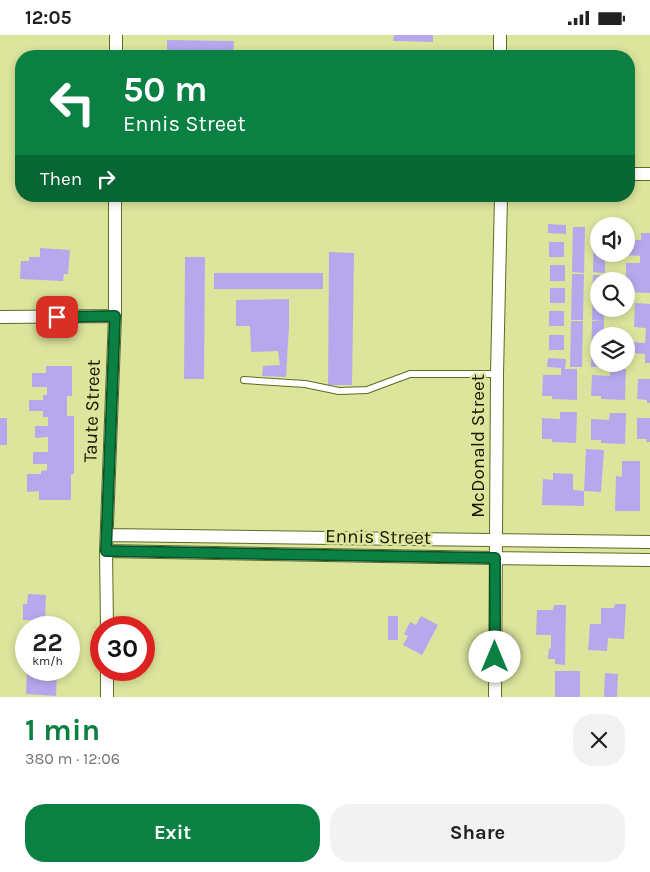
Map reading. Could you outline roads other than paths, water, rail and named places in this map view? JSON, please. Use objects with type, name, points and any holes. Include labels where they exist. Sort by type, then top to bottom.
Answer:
[{"type":"street","points":[[116,35],[116,50]]},
{"type":"street","points":[[500,35],[500,50]]},
{"type":"street","points":[[635,174],[650,174]]},
{"type":"street","name":"Taute Street","points":[[106,616],[106,535],[115,316],[115,202]]},
{"type":"street","name":"McDonald Street","points":[[495,697],[497,374],[501,202]]},
{"type":"street","points":[[0,317],[115,316]]},
{"type":"street","name":"Ennis Street","points":[[106,535],[650,542]]},
{"type":"street","name":"Ennis Street","points":[[106,551],[650,559]]},
{"type":"street","points":[[107,681],[107,697]]},
{"type":"lane","points":[[244,380],[305,384],[339,391],[367,390],[403,376],[417,373],[497,374]]}]
